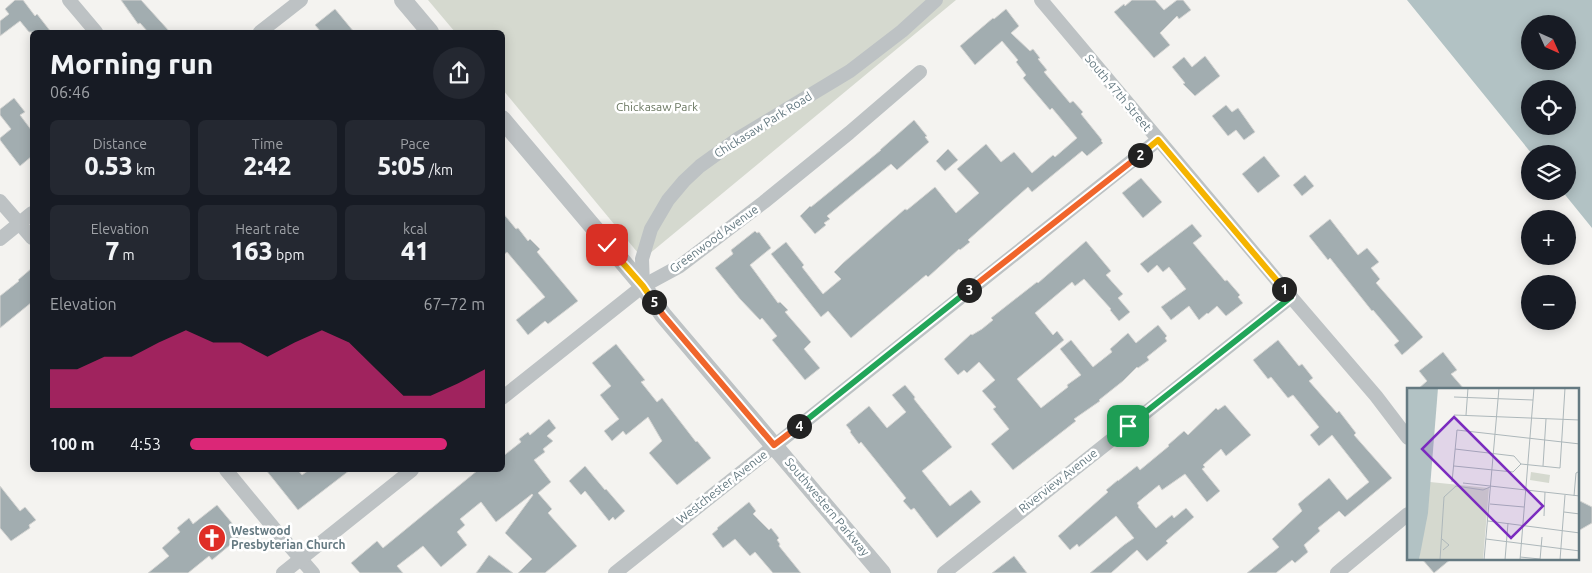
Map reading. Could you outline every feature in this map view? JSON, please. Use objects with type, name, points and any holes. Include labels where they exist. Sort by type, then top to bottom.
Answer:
[{"type":"street","points":[[70,0],[94,30]]},
{"type":"street","points":[[263,30],[301,0]]},
{"type":"street","points":[[403,0],[428,30]]},
{"type":"street","name":"Chickasaw Park Road","points":[[643,286],[642,259],[652,230],[665,205],[684,181],[700,166],[739,138],[850,71],[902,32],[936,0]]},
{"type":"street","name":"South 47th Street","points":[[1041,0],[1376,396],[1407,437]]},
{"type":"street","name":"Greenwood Avenue","points":[[505,396],[643,286],[680,266],[764,202],[920,72]]},
{"type":"street","name":"Southwestern Parkway","points":[[505,124],[643,286],[663,315],[882,573]]},
{"type":"street","name":"Westchester Avenue","points":[[615,573],[1158,140]]},
{"type":"street","points":[[0,201],[30,236]]},
{"type":"street","points":[[0,239],[30,215]]},
{"type":"street","name":"Riverview Avenue","points":[[944,573],[1291,297]]},
{"type":"street","points":[[228,472],[314,573]]},
{"type":"street","points":[[283,573],[409,472]]},
{"type":"street","points":[[1338,573],[1407,515]]},
{"type":"green space","name":"Chickasaw Park","points":[[428,0],[956,0],[643,259],[505,92],[505,30],[453,30]]},
{"type":"shaded area","points":[[1407,0],[1592,0],[1592,228],[1569,200],[1576,200],[1576,145],[1525,145]]},
{"type":"building","points":[[15,0],[23,0],[35,16],[37,14],[49,30],[30,30],[29,32],[20,21],[0,36],[0,21],[9,14],[5,9]]},
{"type":"building","points":[[121,0],[141,0],[168,30],[146,30],[140,23],[138,24]]},
{"type":"building","points":[[1132,0],[1155,0],[1164,10],[1177,0],[1183,0],[1191,10],[1179,19],[1177,16],[1160,33],[1170,45],[1154,58],[1114,12]]},
{"type":"building","points":[[335,9],[352,30],[319,30],[315,25]]},
{"type":"building","points":[[1006,9],[1019,26],[1011,33],[1030,51],[1033,49],[1047,70],[1044,72],[1070,103],[1073,101],[1083,112],[1081,114],[1103,143],[1087,156],[1082,151],[1032,192],[1028,187],[968,240],[970,242],[959,249],[928,277],[926,275],[851,338],[828,311],[821,317],[771,254],[786,242],[823,294],[841,279],[834,272],[843,263],[905,209],[907,210],[935,187],[956,213],[979,193],[957,169],[986,144],[1001,162],[1014,152],[1032,173],[1077,138],[1023,78],[1026,75],[1016,62],[1018,60],[1002,41],[975,65],[960,46]]},
{"type":"building","points":[[1205,56],[1220,76],[1195,96],[1183,84],[1185,83],[1172,67],[1184,57],[1192,67]]},
{"type":"building","points":[[14,98],[25,112],[20,115],[30,128],[30,158],[20,166],[0,140],[11,129],[0,115],[0,109]]},
{"type":"building","points":[[1226,105],[1232,112],[1238,108],[1255,132],[1244,140],[1236,130],[1228,136],[1212,116]]},
{"type":"building","points":[[914,120],[927,136],[925,137],[929,142],[897,170],[891,164],[855,193],[827,216],[830,219],[824,223],[826,225],[815,234],[800,216],[881,150]]},
{"type":"building","points":[[948,149],[958,160],[945,171],[936,161]]},
{"type":"building","points":[[1264,156],[1280,176],[1258,193],[1242,174]]},
{"type":"building","points":[[1305,175],[1314,186],[1302,196],[1293,185]]},
{"type":"building","points":[[1141,178],[1162,202],[1143,218],[1122,193]]},
{"type":"building","points":[[505,216],[528,241],[530,239],[540,249],[537,252],[578,301],[548,324],[545,321],[528,335],[516,320],[545,297],[507,252],[505,254]]},
{"type":"building","points":[[1330,219],[1358,255],[1367,248],[1379,262],[1371,268],[1380,279],[1376,283],[1423,337],[1402,355],[1394,345],[1399,341],[1372,311],[1330,258],[1328,260],[1309,236]]},
{"type":"building","points":[[1192,224],[1202,236],[1193,243],[1225,281],[1227,280],[1240,295],[1238,297],[1243,303],[1226,316],[1217,306],[1199,320],[1189,306],[1171,320],[1161,307],[1186,289],[1169,267],[1163,272],[1157,265],[1148,273],[1140,264]]},
{"type":"building","points":[[755,231],[759,232],[771,248],[750,265],[778,303],[780,302],[788,310],[785,312],[811,342],[804,349],[820,368],[805,380],[772,340],[777,336],[762,318],[760,320],[740,299],[715,268],[733,254],[731,250]]},
{"type":"building","points":[[1086,241],[1111,271],[1106,275],[1123,294],[1118,298],[1130,312],[1119,321],[1111,309],[1084,279],[1075,286],[1072,282],[1035,313],[1053,335],[1057,331],[1064,340],[1017,379],[1041,408],[1081,375],[1060,349],[1071,340],[1093,367],[1112,352],[1110,349],[1128,333],[1136,343],[1158,325],[1167,336],[1165,338],[1167,341],[1147,357],[1149,360],[1137,367],[1100,401],[1074,419],[1076,421],[1013,470],[991,444],[1009,429],[993,409],[996,407],[982,391],[995,380],[979,362],[967,373],[964,370],[958,375],[944,359],[971,334],[982,329],[993,320],[991,318],[1038,283]]},
{"type":"building","points":[[30,270],[30,304],[0,328],[0,296]]},
{"type":"building","points":[[1278,340],[1299,366],[1302,364],[1313,378],[1309,381],[1337,413],[1339,411],[1356,433],[1354,435],[1392,478],[1345,517],[1339,511],[1318,528],[1320,531],[1304,545],[1308,552],[1295,563],[1292,560],[1276,573],[1247,573],[1279,547],[1272,539],[1302,511],[1298,504],[1329,478],[1347,500],[1369,482],[1332,435],[1319,446],[1310,435],[1319,427],[1293,395],[1288,398],[1271,377],[1268,379],[1253,360]]},
{"type":"building","points":[[616,344],[645,380],[641,382],[657,402],[662,398],[711,458],[677,485],[649,453],[662,441],[648,417],[626,435],[623,431],[612,441],[604,431],[619,419],[600,395],[611,386],[592,363]]},
{"type":"building","points":[[1443,352],[1457,370],[1451,374],[1463,388],[1419,388],[1427,381],[1419,371]]},
{"type":"building","points":[[905,385],[952,447],[922,471],[950,506],[971,490],[981,502],[937,538],[914,508],[911,510],[903,501],[906,498],[861,442],[859,444],[846,425],[869,406],[887,428],[906,412],[892,395]]},
{"type":"building","points":[[1225,405],[1251,435],[1226,456],[1221,449],[1203,465],[1205,467],[1202,469],[1220,491],[1207,502],[1185,474],[1162,490],[1159,485],[1137,503],[1138,507],[1156,528],[1172,515],[1174,518],[1186,508],[1194,517],[1166,541],[1168,543],[1147,561],[1137,550],[1111,573],[1090,573],[1134,538],[1116,516],[1079,547],[1077,544],[1070,550],[1058,536],[1108,492],[1106,490],[1118,480],[1137,466],[1140,470],[1184,431],[1188,435],[1216,408],[1218,410]]},
{"type":"building","points":[[549,419],[556,428],[547,436],[553,441],[543,449],[545,452],[534,460],[551,482],[538,493],[552,509],[548,513],[577,546],[545,573],[518,573],[532,559],[505,533],[532,494],[496,522],[481,502],[460,519],[465,525],[457,532],[467,545],[441,567],[423,546],[397,566],[403,573],[360,573],[351,563],[377,541],[383,548],[476,472],[505,472],[505,455],[521,442],[519,439],[528,432],[530,435]]},
{"type":"building","points":[[585,466],[625,511],[615,520],[613,517],[609,521],[585,491],[581,495],[569,481]]},
{"type":"building","points":[[268,472],[300,472],[302,475],[306,472],[347,472],[298,510]]},
{"type":"building","points":[[0,486],[20,511],[25,507],[36,520],[29,525],[30,528],[11,541],[0,528]]},
{"type":"building","points":[[1580,501],[1592,507],[1592,523],[1580,530]]},
{"type":"building","points":[[749,502],[756,511],[753,514],[769,530],[771,528],[779,538],[777,540],[780,544],[779,546],[801,573],[773,573],[755,552],[750,556],[735,539],[723,548],[712,534]]},
{"type":"building","name":"Westwood Presbyterian Church","points":[[217,505],[242,535],[212,560],[209,556],[188,573],[148,573],[169,556],[162,548],[180,532],[177,528],[189,518],[193,524]]},
{"type":"building","points":[[489,555],[513,573],[476,573]]},
{"type":"building","points":[[1014,556],[1027,573],[992,573]]},
{"type":"building","points":[[1423,560],[1450,560],[1434,573]]},
{"type":"place","name":"Westwood Presbyterian Church","points":[[212,538]]},
{"type":"route","points":[[607,245],[643,286],[663,315],[774,445],[1158,140],[1291,297],[1128,426]]}]
